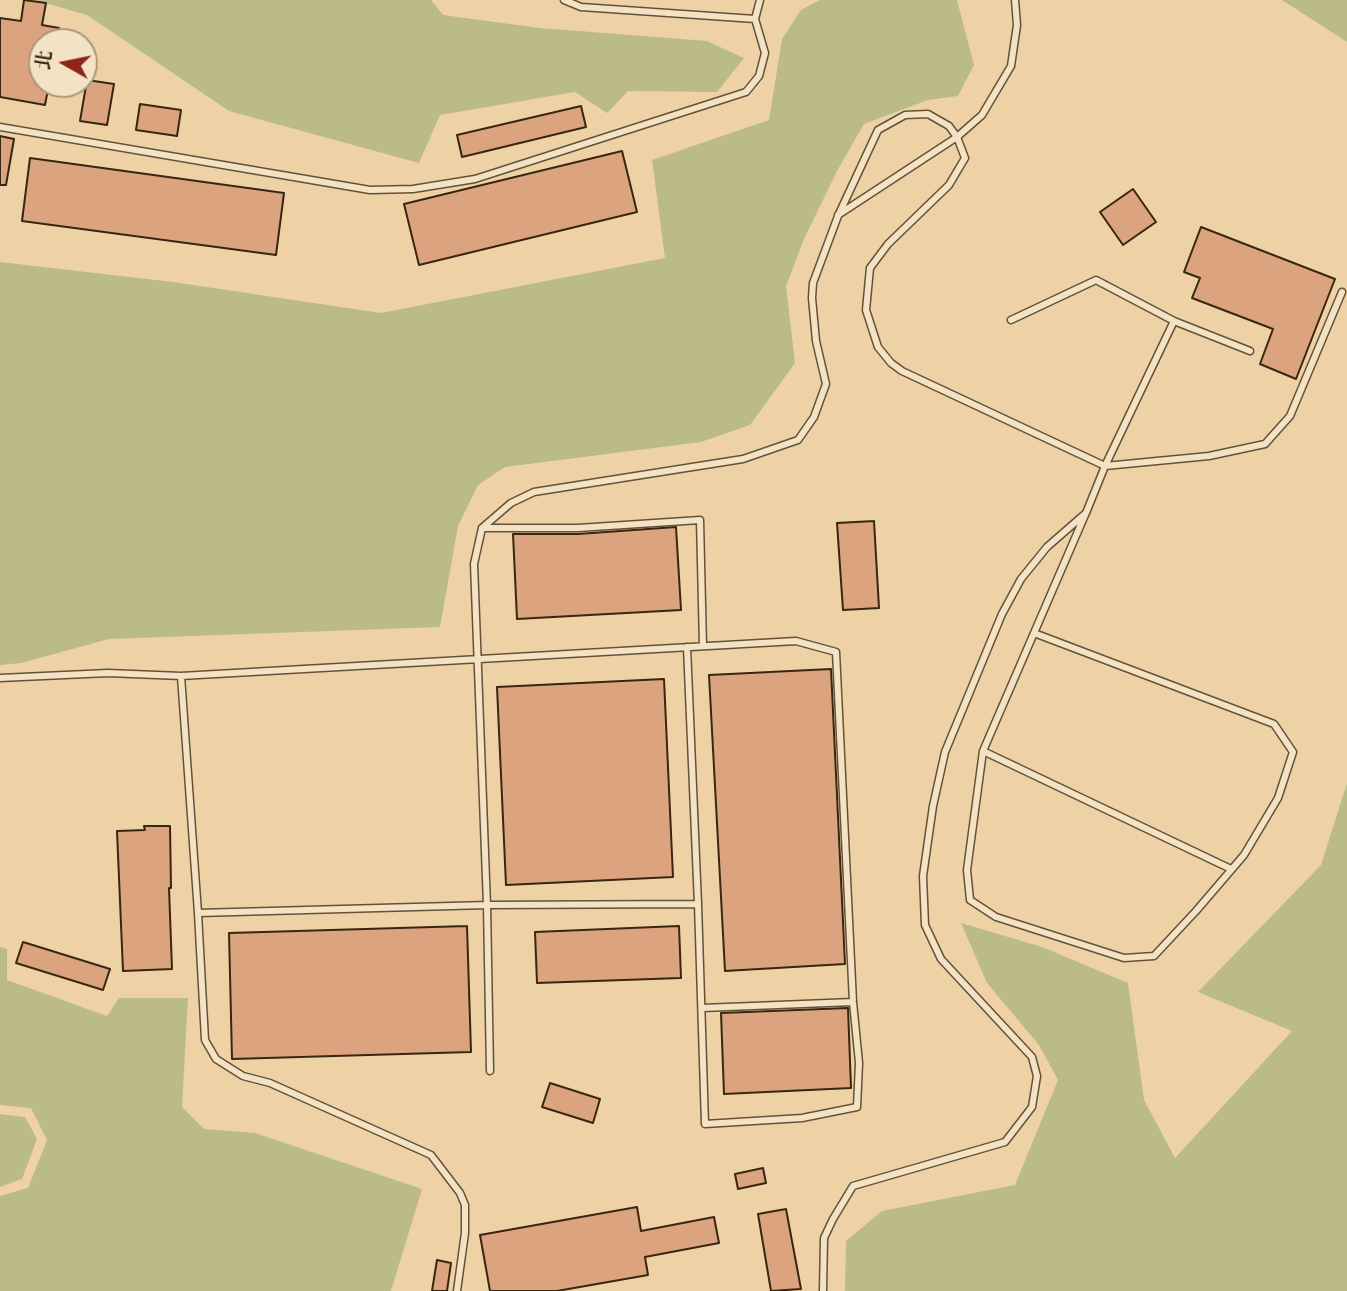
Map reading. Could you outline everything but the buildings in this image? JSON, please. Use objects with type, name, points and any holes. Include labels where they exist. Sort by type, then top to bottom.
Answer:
[{"type":"lane","points":[[564,0],[581,7],[755,19]]},
{"type":"lane","points":[[0,127],[370,190],[413,189],[475,179],[746,92],[760,76],[765,53],[755,19],[760,0]]},
{"type":"lane","points":[[838,216],[957,137],[982,115],[1011,66],[1017,25],[1015,0]]},
{"type":"lane","points":[[490,1071],[487,905],[474,564],[482,528],[511,503],[534,492],[743,459],[798,440],[814,417],[826,384],[816,341],[813,283],[838,216],[878,130],[905,115],[928,114],[949,126],[957,137],[965,158],[949,185],[888,244],[870,268],[866,310],[878,346],[891,363],[902,371],[1104,466],[1209,456],[1265,443],[1290,416],[1342,292]]},
{"type":"lane","points":[[1011,320],[1096,280],[1174,321],[1250,351]]},
{"type":"lane","points":[[1034,633],[1274,724],[1293,752],[1278,798],[1244,855],[1154,956],[1124,958],[996,917],[970,900],[967,870],[983,751],[1104,466],[1174,321]]},
{"type":"lane","points":[[823,1291],[824,1238],[853,1186],[1005,1142],[1032,1107],[1037,1076],[1032,1056],[941,959],[925,925],[923,876],[933,806],[945,752],[1002,614],[1021,579],[1047,547],[1086,513]]},
{"type":"lane","points":[[482,528],[578,527],[700,520],[704,646]]},
{"type":"lane","points":[[0,678],[108,673],[181,676],[704,646],[796,641],[836,652],[853,1002],[859,1063],[857,1107],[802,1118],[705,1124],[687,647]]},
{"type":"lane","points":[[181,676],[205,1040],[216,1059],[243,1076],[270,1083],[431,1155],[460,1193],[465,1205],[465,1233],[457,1291]]},
{"type":"lane","points":[[983,751],[1231,869]]},
{"type":"lane","points":[[198,913],[487,905],[698,904]]},
{"type":"lane","points":[[702,1008],[853,1002]]},
{"type":"green space","points":[[35,0],[431,0],[443,15],[540,28],[707,41],[744,58],[717,92],[628,91],[607,113],[575,92],[440,115],[419,163],[229,111],[87,15]]},
{"type":"green space","points":[[820,0],[957,0],[974,65],[958,96],[928,100],[864,124],[837,171],[804,239],[786,286],[795,363],[750,425],[701,442],[505,467],[478,485],[458,526],[440,627],[109,639],[21,663],[0,665],[0,262],[173,282],[381,313],[665,258],[652,160],[769,120],[782,39],[801,10]]},
{"type":"green space","points":[[1282,0],[1347,0],[1347,42]]},
{"type":"green space","points":[[1347,783],[1347,1291],[845,1291],[846,1241],[882,1211],[1015,1185],[1058,1080],[1039,1045],[987,983],[961,923],[1042,947],[1128,983],[1144,1100],[1175,1158],[1292,1031],[1198,992],[1321,865]]},
{"type":"green space","points":[[0,947],[7,949],[7,980],[107,1016],[119,998],[188,998],[182,1107],[204,1129],[255,1133],[422,1189],[391,1291],[0,1291],[0,1196],[28,1188],[47,1140],[31,1108],[0,1105]]},
{"type":"green space","points":[[0,1114],[25,1117],[37,1139],[22,1179],[0,1187]]}]
